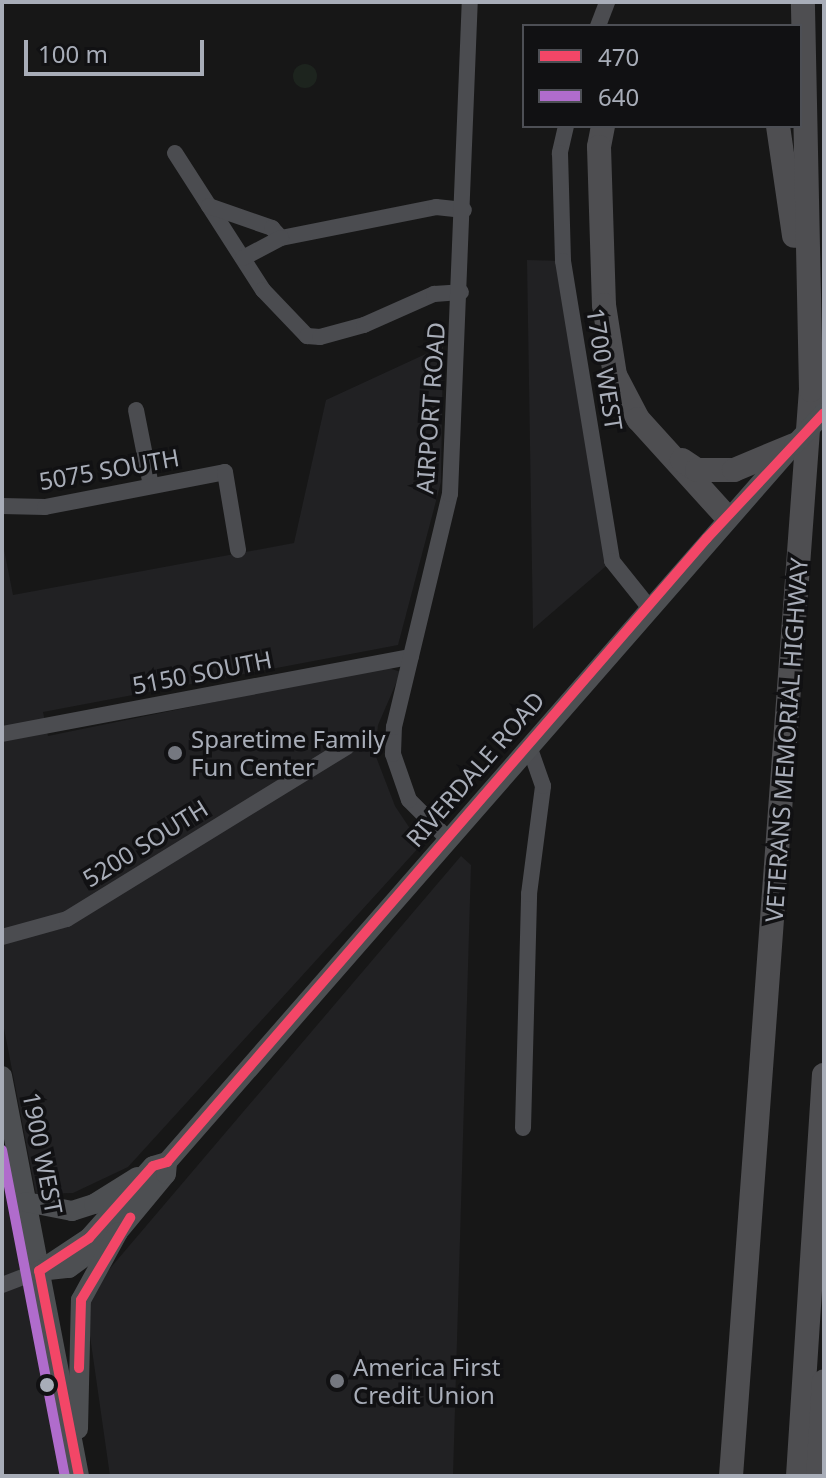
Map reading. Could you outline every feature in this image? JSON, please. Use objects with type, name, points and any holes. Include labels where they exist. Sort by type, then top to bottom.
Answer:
[{"type":"highway","name":"VETERANS MEMORIAL HIGHWAY","points":[[731,1476],[811,390],[803,2]]},
{"type":"highway","points":[[603,128],[600,203],[608,352],[624,396],[663,447],[727,517]]},
{"type":"highway","points":[[778,128],[811,390]]},
{"type":"highway","points":[[663,447],[697,470],[712,473],[734,470],[794,445]]},
{"type":"highway","points":[[798,1476],[824,1075]]},
{"type":"highway","points":[[818,1476],[824,1381]]},
{"type":"main road","name":"RIVERDALE ROAD","points":[[39,1271],[89,1238],[160,1164],[448,839],[648,606],[824,413]]},
{"type":"main road","name":"1900 WEST","points":[[2,1076],[78,1472]]},
{"type":"main road","name":"RIVERDALE ROAD","points":[[39,1271],[69,1268],[118,1232],[166,1174],[160,1164]]},
{"type":"main road","points":[[26,1202],[72,1211],[94,1204],[160,1164]]},
{"type":"main road","points":[[78,1472],[81,1300],[118,1232]]},
{"type":"street","name":"AIRPORT ROAD","points":[[448,839],[409,800],[393,754],[394,727],[450,494],[461,292],[470,2]]},
{"type":"street","points":[[599,24],[607,2]]},
{"type":"street","name":"1700 WEST","points":[[566,128],[560,153],[563,261],[612,561],[648,606]]},
{"type":"street","points":[[175,153],[263,290],[307,336],[320,337],[364,325],[434,294],[461,292]]},
{"type":"street","points":[[209,206],[272,228],[281,238]]},
{"type":"street","points":[[243,258],[281,238],[436,207],[464,210]]},
{"type":"street","points":[[136,410],[151,486]]},
{"type":"street","name":"5075 SOUTH","points":[[2,506],[45,507],[225,472],[238,550]]},
{"type":"street","name":"5150 SOUTH","points":[[2,734],[411,657]]},
{"type":"street","points":[[523,1128],[527,926],[543,786],[529,746]]},
{"type":"street","name":"5200 SOUTH","points":[[2,937],[67,919],[347,747]]},
{"type":"street","points":[[2,1285],[39,1271]]},
{"type":"shaded area","points":[[300,64],[310,64],[317,71],[317,81],[310,88],[300,88],[293,81],[293,71]]},
{"type":"shaded area","points":[[527,260],[563,261],[612,561],[533,629]]},
{"type":"shaded area","points":[[443,346],[441,482],[398,645],[43,712],[48,736],[385,667],[401,672],[378,725],[375,754],[395,806],[421,845],[128,1167],[73,1193],[36,1194],[2,1018],[2,539],[13,595],[294,543],[326,400]]},
{"type":"shaded area","points":[[461,856],[471,865],[453,1476],[110,1476],[90,1336],[89,1305],[101,1279]]},
{"type":"shaded area","points":[[7,1180],[65,1476],[2,1476],[2,1182]]},
{"type":"transit line","name":"470","points":[[79,1476],[39,1271],[89,1238],[153,1166],[167,1162],[707,538],[824,413]]},
{"type":"transit line","name":"640","points":[[2,1150],[65,1476]]},
{"type":"transit line","name":"470","points":[[79,1368],[81,1300],[130,1218]]},
{"type":"place","name":"Sparetime Family Fun Center","points":[[175,753]]},
{"type":"place","name":"America First Credit Union","points":[[337,1381]]}]
